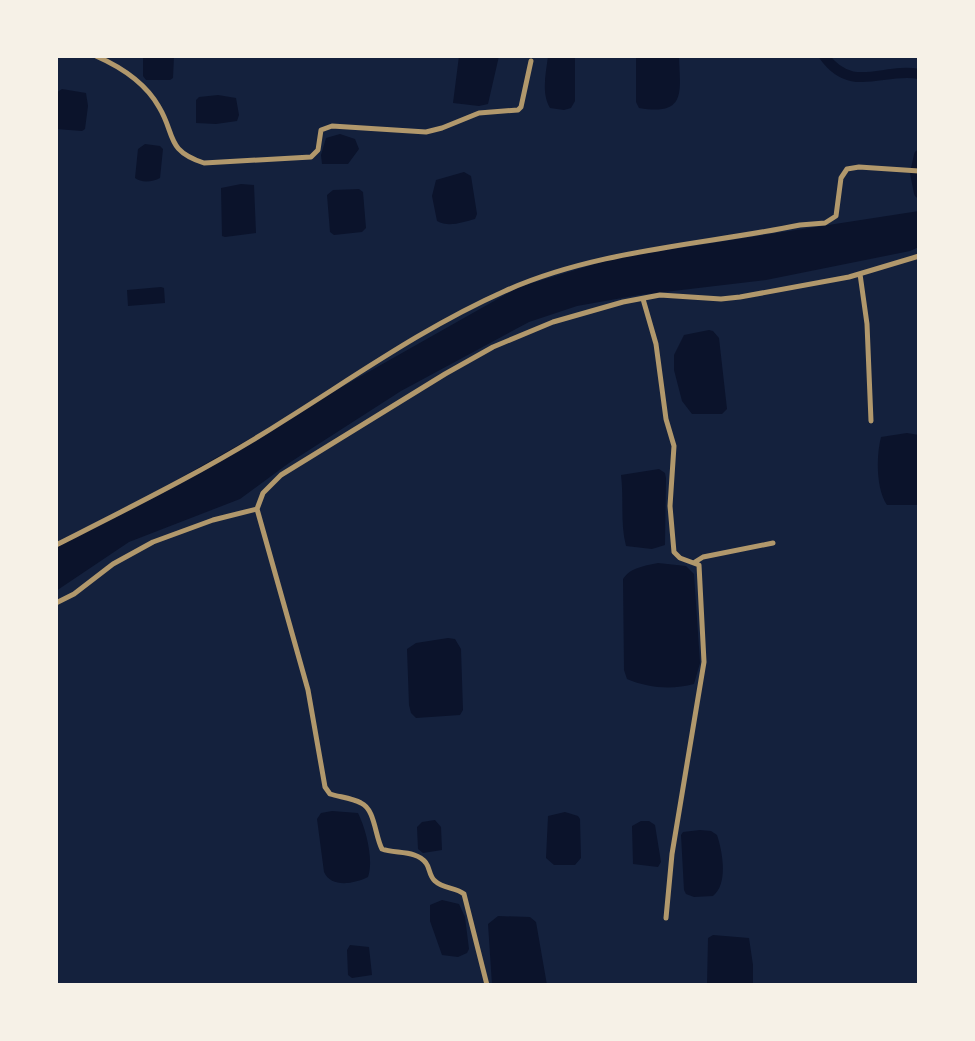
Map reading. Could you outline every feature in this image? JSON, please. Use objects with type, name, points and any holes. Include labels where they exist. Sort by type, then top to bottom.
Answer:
[{"type":"street","points":[[96,56],[134,77],[159,106],[172,143],[193,159],[204,163],[311,157],[318,150],[321,130],[332,126],[426,132],[479,113],[518,110],[531,61]]},
{"type":"street","points":[[56,545],[283,422],[419,335],[505,291],[581,265],[825,223],[836,216],[841,178],[847,169],[919,171]]},
{"type":"street","points":[[487,985],[464,894],[435,882],[426,862],[418,856],[382,849],[369,809],[363,803],[330,794],[325,787],[308,690],[257,509],[263,493],[281,475],[445,374],[525,332],[623,302],[660,295],[721,299],[740,297],[860,274],[919,256]]},
{"type":"street","points":[[860,274],[867,324],[871,421]]},
{"type":"street","points":[[643,299],[656,344],[666,419],[674,446],[670,506],[674,552],[680,558],[699,565],[704,662],[672,854],[666,918]]},
{"type":"street","points":[[56,603],[74,594],[113,564],[153,542],[213,520],[257,509]]},
{"type":"street","points":[[695,562],[703,557],[773,543]]},
{"type":"water","points":[[143,56],[174,56],[173,78],[146,80],[143,76]]},
{"type":"water","points":[[459,56],[499,56],[488,104],[453,103]]},
{"type":"water","points":[[548,56],[575,56],[575,101],[571,108],[550,108],[547,102],[545,83]]},
{"type":"water","points":[[636,56],[679,56],[679,90],[673,105],[655,110],[639,108],[636,102]]},
{"type":"water","points":[[62,89],[86,93],[88,106],[85,129],[82,131],[56,129],[56,93]]},
{"type":"water","points":[[218,95],[236,98],[237,121],[196,123],[196,100]]},
{"type":"water","points":[[340,134],[355,139],[359,149],[348,164],[322,164],[326,138]]},
{"type":"water","points":[[145,144],[163,149],[160,178],[151,181],[135,178],[138,149]]},
{"type":"water","points":[[464,172],[471,176],[477,214],[475,219],[451,224],[437,221],[432,196],[436,180]]},
{"type":"water","points":[[254,185],[256,233],[222,236],[221,188]]},
{"type":"water","points":[[359,189],[363,192],[366,228],[362,232],[334,235],[330,232],[327,195],[333,190]]},
{"type":"water","points":[[919,211],[919,247],[910,251],[766,280],[639,295],[577,306],[529,322],[401,391],[289,463],[240,499],[129,542],[56,591],[56,548],[519,287],[615,258]]},
{"type":"water","points":[[164,288],[165,303],[128,306],[127,290]]},
{"type":"water","points":[[709,330],[719,338],[727,409],[722,414],[692,414],[682,401],[674,370],[674,355],[684,335]]},
{"type":"water","points":[[907,433],[919,435],[919,505],[887,505],[878,472],[881,437]]},
{"type":"water","points":[[659,469],[666,478],[665,545],[652,549],[626,546],[621,475]]},
{"type":"water","points":[[658,563],[686,566],[694,574],[700,663],[694,684],[652,686],[627,679],[624,670],[623,579],[634,569]]},
{"type":"water","points":[[455,639],[461,649],[463,710],[460,715],[416,718],[409,705],[407,649],[416,643]]},
{"type":"water","points":[[565,812],[580,819],[581,858],[575,865],[554,865],[546,858],[548,816]]},
{"type":"water","points":[[321,813],[358,813],[368,845],[368,877],[350,883],[337,882],[324,872],[317,819]]},
{"type":"water","points":[[435,820],[441,827],[442,850],[423,853],[418,849],[417,827],[422,822]]},
{"type":"water","points":[[641,821],[655,825],[661,862],[658,867],[633,864],[632,826]]},
{"type":"water","points":[[700,830],[717,835],[722,876],[718,891],[713,896],[694,897],[684,890],[681,835]]},
{"type":"water","points":[[442,900],[459,904],[465,917],[469,949],[458,957],[442,955],[430,921],[430,905]]},
{"type":"water","points":[[498,916],[530,917],[536,922],[547,985],[492,985],[488,924]]},
{"type":"water","points":[[713,935],[749,938],[753,985],[707,985],[708,938]]},
{"type":"water","points":[[350,945],[369,947],[372,975],[352,978],[348,975],[347,950]]},
{"type":"waterway","points":[[824,56],[835,68],[857,77],[919,74]]},
{"type":"waterway","points":[[919,155],[915,173],[919,193]]}]
